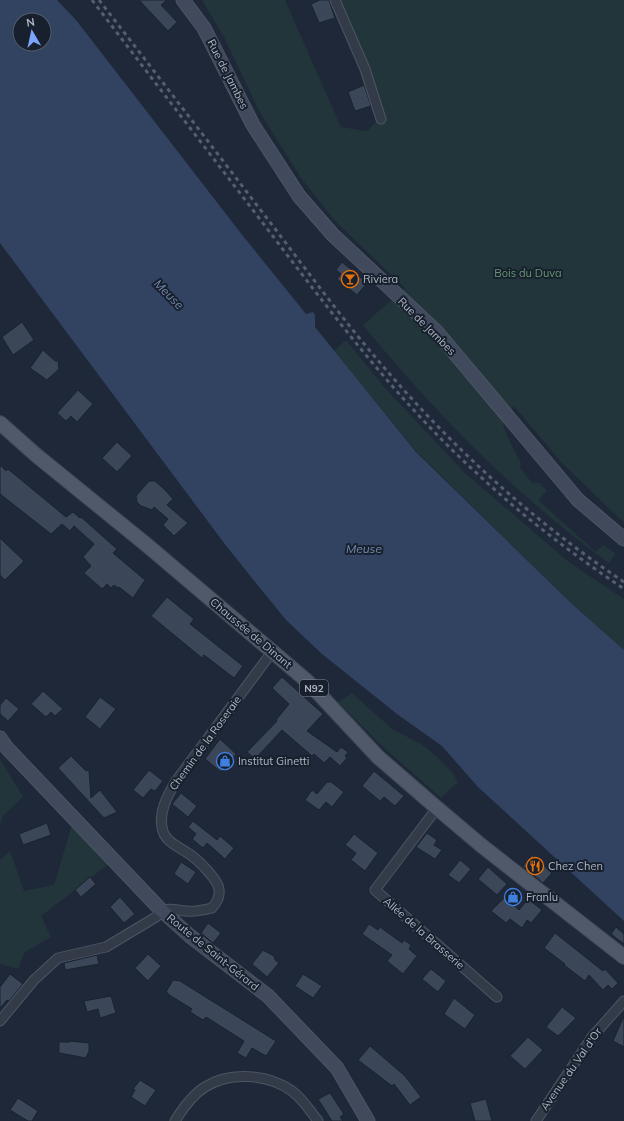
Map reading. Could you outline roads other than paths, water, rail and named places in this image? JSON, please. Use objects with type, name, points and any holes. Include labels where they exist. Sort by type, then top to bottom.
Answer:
[{"type":"main road","name":"Rue de Jambes","points":[[183,0],[204,28],[253,125],[299,196],[333,236],[436,332],[578,500],[624,539]]},
{"type":"main road","name":"Chaussée de Dinant","points":[[0,424],[148,546],[307,681],[378,757],[437,808],[482,846],[624,956]]},
{"type":"main road","name":"Route de Saint-Gérard","points":[[0,738],[7,748],[162,910],[190,936],[268,996],[337,1068],[368,1121]]},
{"type":"street","points":[[335,0],[365,69],[381,119]]},
{"type":"street","name":"Chemin de la Roseraie","points":[[162,910],[168,908],[191,911],[212,908],[218,900],[219,888],[213,877],[192,856],[166,838],[162,828],[164,803],[176,781],[272,652]]},
{"type":"street","name":"Allée de la Brasserie","points":[[437,808],[374,890],[497,997]]},
{"type":"street","points":[[0,1021],[34,980],[58,958],[106,947],[156,917],[162,910]]},
{"type":"street","name":"Avenue du Val d'Or","points":[[536,1121],[592,1036],[624,1001]]},
{"type":"street","points":[[175,1121],[188,1101],[204,1087],[218,1080],[243,1077],[256,1077],[281,1084],[302,1100],[318,1121]]},
{"type":"water","name":"Meuse","points":[[0,0],[57,0],[76,20],[243,236],[306,314],[313,312],[315,315],[315,327],[416,452],[571,603],[624,650],[624,921],[478,787],[442,746],[397,714],[322,654],[286,620],[227,547],[0,243]]},
{"type":"railway","points":[[92,0],[323,302],[425,423],[453,451],[516,508],[551,536],[624,589]]},
{"type":"railway","points":[[99,0],[341,315],[414,402],[470,458],[529,511],[560,536],[624,582]]},
{"type":"place","name":"Riviera","points":[[350,279]]},
{"type":"place","name":"Institut Ginetti","points":[[225,761]]},
{"type":"place","name":"Chez Chen","points":[[535,866]]},
{"type":"place","name":"Franlu","points":[[513,897]]},
{"type":"park label","name":"Bois du Duva","points":[[528,273]]}]
